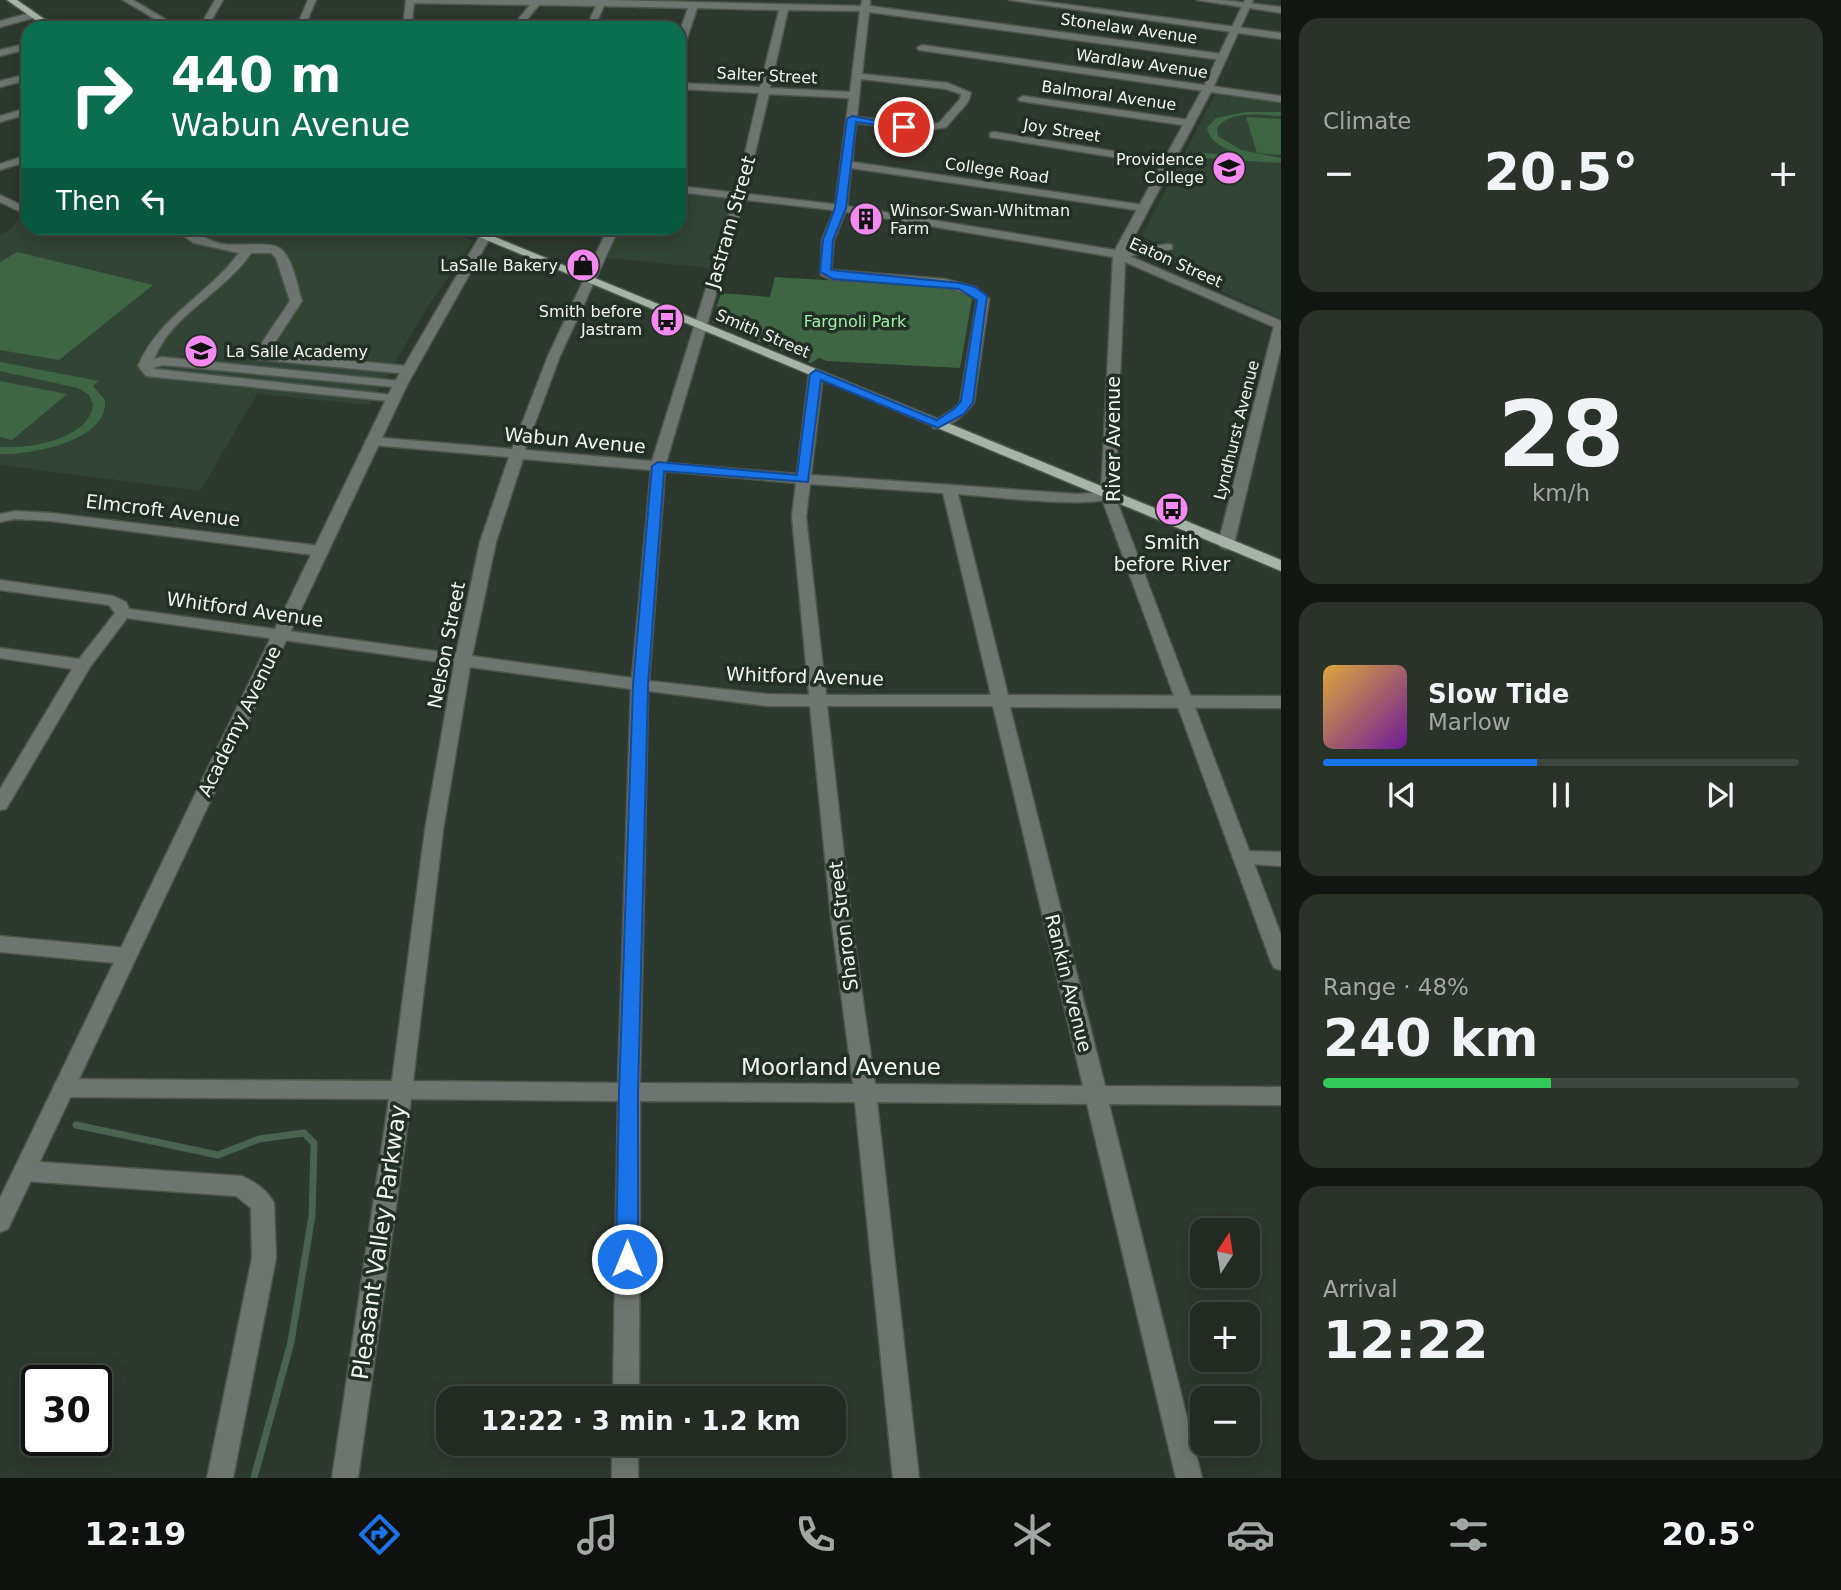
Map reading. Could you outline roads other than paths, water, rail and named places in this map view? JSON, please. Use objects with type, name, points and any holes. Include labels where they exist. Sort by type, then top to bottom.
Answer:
[{"type":"main road","points":[[11,0],[42,21]]},
{"type":"main road","name":"Smith Street","points":[[494,235],[591,281],[1281,566]]},
{"type":"street","points":[[127,0],[164,21]]},
{"type":"street","points":[[207,21],[219,0]]},
{"type":"street","points":[[303,21],[312,0]]},
{"type":"street","points":[[408,21],[410,0]]},
{"type":"street","name":"Stonelaw Avenue","points":[[410,0],[784,7],[866,4],[1045,33],[1222,57]]},
{"type":"street","points":[[1013,0],[1281,36]]},
{"type":"street","points":[[1201,0],[1247,3],[1281,10]]},
{"type":"street","points":[[593,21],[602,2]]},
{"type":"street","points":[[521,21],[536,3]]},
{"type":"street","name":"River Avenue","points":[[1247,3],[1208,88],[1119,254],[1108,496],[1281,962]]},
{"type":"street","points":[[866,4],[841,208],[828,240],[825,272],[830,275],[945,284],[971,289],[983,299],[967,402],[960,411],[938,425]]},
{"type":"street","points":[[686,27],[693,6]]},
{"type":"street","name":"Jastram Street","points":[[626,1386],[628,1093],[640,685],[658,466],[740,196],[784,7]]},
{"type":"street","points":[[0,15],[30,13]]},
{"type":"street","points":[[0,24],[30,13]]},
{"type":"street","points":[[1041,43],[1045,33]]},
{"type":"street","points":[[0,53],[21,48]]},
{"type":"street","name":"Wardlaw Avenue","points":[[922,48],[1034,58],[1281,99]]},
{"type":"street","points":[[852,119],[926,128],[942,125],[965,100],[966,93],[948,86],[856,76]]},
{"type":"street","points":[[0,84],[21,79]]},
{"type":"street","name":"Salter Street","points":[[686,86],[853,95]]},
{"type":"street","name":"Balmoral Avenue","points":[[1024,99],[1189,123]]},
{"type":"street","points":[[0,119],[21,113]]},
{"type":"street","name":"Joy Street","points":[[994,135],[1168,163]]},
{"type":"street","points":[[0,167],[21,160]]},
{"type":"street","name":"College Road","points":[[846,164],[1143,208]]},
{"type":"street","name":"Eaton Street","points":[[686,190],[841,208],[1119,254],[1281,326]]},
{"type":"street","points":[[1119,254],[1168,247],[1143,243],[1130,234]]},
{"type":"street","points":[[186,235],[204,242],[243,249],[274,250],[281,257],[296,301],[258,356],[408,370]]},
{"type":"street","name":"Academy Avenue","points":[[0,1222],[400,384],[486,235]]},
{"type":"street","name":"Nelson Street","points":[[401,1092],[434,830],[463,661],[488,542],[554,356],[610,235]]},
{"type":"street","points":[[145,366],[148,355],[165,329],[227,278],[245,253],[243,249]]},
{"type":"street","name":"Lyndhurst Avenue","points":[[1226,544],[1281,326]]},
{"type":"street","points":[[145,366],[162,361],[400,384]]},
{"type":"street","points":[[145,366],[151,373],[393,399]]},
{"type":"street","name":"Sharon Street","points":[[816,374],[799,516],[841,917],[865,1094],[906,1478]]},
{"type":"street","name":"Wabun Avenue","points":[[372,441],[803,479],[1084,498],[1108,496]]},
{"type":"street","name":"Rankin Avenue","points":[[949,489],[1189,1478]]},
{"type":"street","name":"Elmcroft Avenue","points":[[0,518],[15,515],[51,517],[321,551]]},
{"type":"street","points":[[0,585],[113,601],[120,605],[123,613],[83,665],[0,804]]},
{"type":"street","name":"Whitford Avenue","points":[[123,613],[640,685],[767,700],[1281,702]]},
{"type":"street","points":[[0,653],[83,665]]},
{"type":"street","points":[[1243,858],[1281,859]]},
{"type":"street","points":[[0,944],[126,956]]},
{"type":"street","name":"Pleasant Valley Parkway","points":[[64,1088],[401,1092],[345,1478]]},
{"type":"street","name":"Moorland Avenue","points":[[401,1092],[1281,1096]]},
{"type":"street","points":[[25,1171],[240,1186],[262,1203],[264,1258],[220,1478]]},
{"type":"street","points":[[625,1456],[625,1478]]},
{"type":"waterway","points":[[76,1125],[218,1155],[259,1139],[304,1133],[314,1143],[312,1216],[291,1342],[254,1478]]},
{"type":"place","name":"Providence College","points":[[1229,168]]},
{"type":"place","name":"Winsor-Swan-Whitman Farm","points":[[866,219]]},
{"type":"place","name":"LaSalle Bakery","points":[[583,265]]},
{"type":"place","name":"Smith before Jastram","points":[[667,320]]},
{"type":"place","name":"La Salle Academy","points":[[201,351]]},
{"type":"place","name":"Smith before River","points":[[1172,509]]},
{"type":"park label","name":"Fargnoli Park","points":[[855,321]]}]
